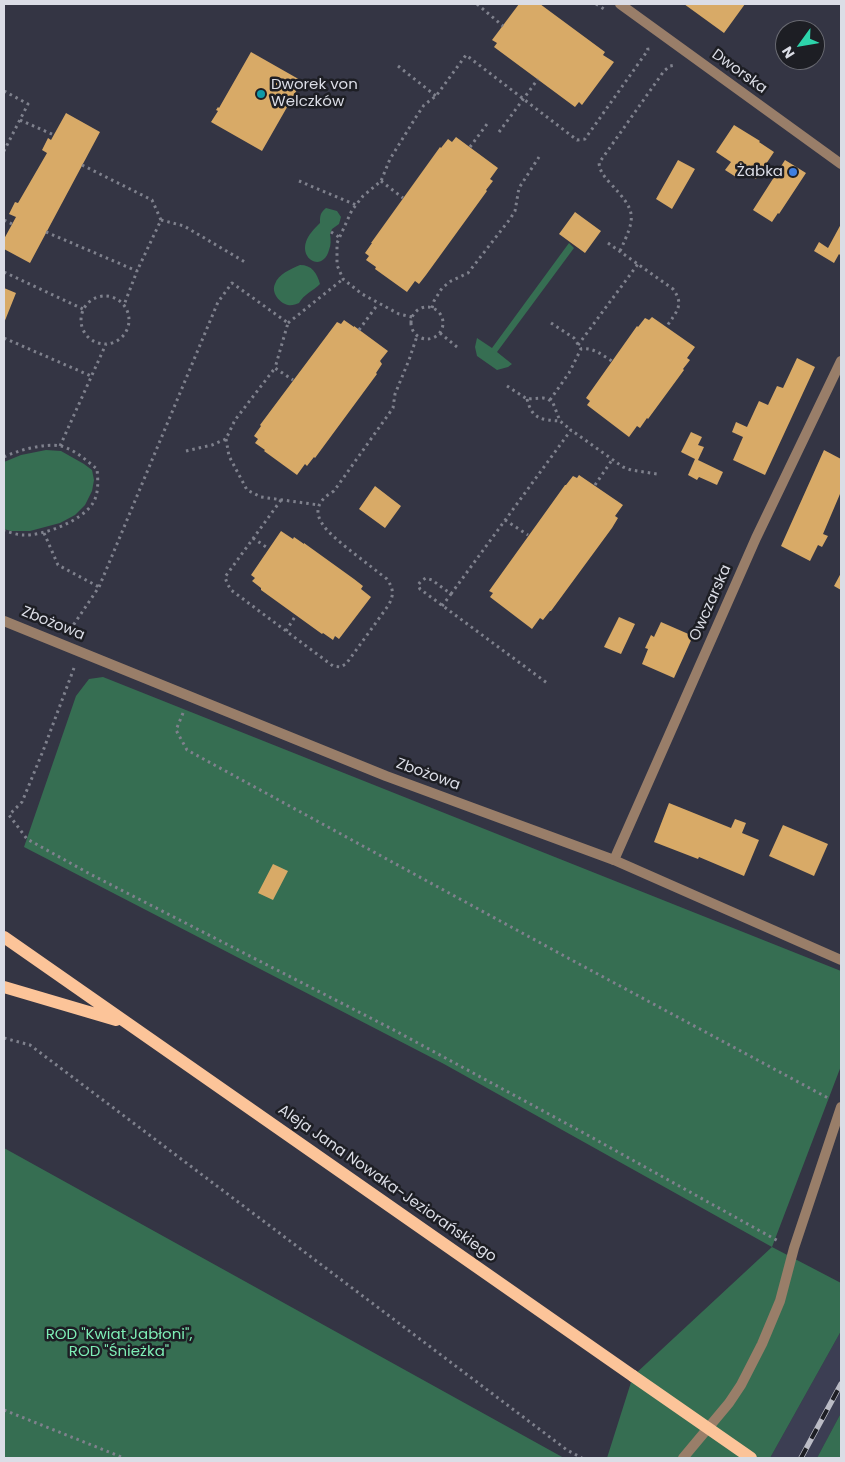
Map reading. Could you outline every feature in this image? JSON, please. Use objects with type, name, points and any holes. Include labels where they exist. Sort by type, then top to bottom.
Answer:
[{"type":"main road","name":"Aleja Jana Nowaka-Jeziorańskiego","points":[[4,937],[750,1458]]},
{"type":"main road","points":[[4,987],[129,1024]]},
{"type":"street","name":"Dworska","points":[[620,4],[841,164]]},
{"type":"street","name":"Owczarska","points":[[614,860],[756,538],[841,361]]},
{"type":"street","name":"Zbożowa","points":[[4,621],[381,773],[614,860],[841,960]]},
{"type":"street","points":[[683,1458],[741,1385],[762,1344],[780,1301],[794,1248],[841,1107]]},
{"type":"path","points":[[477,4],[503,26]]},
{"type":"path","points":[[596,4],[600,7]]},
{"type":"path","points":[[412,317],[399,314],[378,304],[343,280],[337,265],[337,243],[356,205],[381,180],[390,159],[424,105],[436,96],[466,55],[577,140],[585,138],[648,50],[645,42]]},
{"type":"path","points":[[620,251],[630,229],[632,218],[625,200],[600,172],[599,163],[664,71],[670,66],[683,64]]},
{"type":"path","points":[[398,66],[436,96]]},
{"type":"path","points":[[499,132],[538,80]]},
{"type":"path","points":[[4,91],[28,104],[4,151]]},
{"type":"path","points":[[20,120],[54,135]]},
{"type":"path","points":[[470,147],[486,124]]},
{"type":"path","points":[[432,308],[442,288],[451,281],[468,273],[510,219],[515,210],[519,188],[539,157]]},
{"type":"path","points":[[82,165],[152,200],[161,220],[137,271],[124,305]]},
{"type":"path","points":[[381,180],[403,198]]},
{"type":"path","points":[[299,181],[356,205]]},
{"type":"path","points":[[4,220],[12,224]]},
{"type":"path","points":[[161,220],[184,226],[245,262]]},
{"type":"path","points":[[46,232],[137,271]]},
{"type":"path","points":[[330,232],[339,237]]},
{"type":"path","points":[[608,243],[673,290],[678,296],[678,310],[667,326]]},
{"type":"path","points":[[578,345],[638,264]]},
{"type":"path","points":[[4,272],[83,309]]},
{"type":"path","points":[[319,505],[261,497],[247,490],[229,456],[226,439],[235,420],[275,368],[288,323],[343,280]]},
{"type":"path","points":[[69,632],[99,587],[218,302],[232,284],[288,323]]},
{"type":"path","points":[[103,296],[118,300],[128,311],[128,327],[125,334],[120,340],[113,343],[97,343],[90,339],[84,333],[81,325],[83,309],[88,302],[95,298],[103,296]]},
{"type":"path","points":[[359,330],[378,304]]},
{"type":"path","points":[[421,308],[432,308],[443,318],[444,323],[440,333],[432,339],[426,340],[417,336],[411,326],[412,317],[421,308]]},
{"type":"path","points":[[551,323],[574,338],[581,349]]},
{"type":"path","points":[[440,333],[457,347]]},
{"type":"path","points":[[281,500],[225,577],[227,583],[232,590],[333,666],[340,667],[346,664],[388,606],[393,597],[393,588],[386,579],[329,534],[321,524],[318,515],[319,505],[325,496],[334,491],[394,408],[395,394],[410,360],[417,336]]},
{"type":"path","points":[[4,338],[92,376]]},
{"type":"path","points":[[60,446],[106,344]]},
{"type":"path","points":[[581,349],[595,350],[612,361]]},
{"type":"path","points":[[550,400],[569,373],[581,349]]},
{"type":"path","points":[[275,368],[294,380]]},
{"type":"path","points":[[507,386],[527,399],[543,398],[550,400],[556,408],[560,421]]},
{"type":"path","points":[[527,399],[529,408],[538,417],[545,420],[560,421],[622,467],[657,474]]},
{"type":"path","points":[[442,606],[572,430]]},
{"type":"path","points":[[186,450],[212,445],[226,439]]},
{"type":"path","points":[[4,457],[13,452],[38,446],[60,446],[81,455],[97,469],[99,485],[93,504],[81,515],[51,531],[23,535],[4,531]]},
{"type":"path","points":[[595,485],[612,460]]},
{"type":"path","points":[[506,520],[528,535]]},
{"type":"path","points":[[44,533],[58,565],[99,587]]},
{"type":"path","points":[[253,538],[268,549]]},
{"type":"path","points":[[452,594],[426,578],[418,585],[420,589],[442,606],[547,684]]},
{"type":"path","points":[[286,631],[296,615]]},
{"type":"path","points":[[79,651],[70,681],[22,802],[9,815],[27,839],[90,874],[392,1029],[775,1240],[794,1248]]},
{"type":"path","points":[[189,695],[176,730],[186,750],[758,1060],[841,1107]]},
{"type":"path","points":[[4,1038],[30,1046],[567,1450],[582,1458]]},
{"type":"path","points":[[4,1410],[124,1458]]},
{"type":"shaded area","points":[[841,1331],[841,1413],[817,1458],[770,1458]]},
{"type":"green space","points":[[326,208],[337,211],[341,217],[339,224],[332,229],[330,234],[330,246],[326,257],[318,262],[309,258],[305,248],[310,234],[320,223],[321,215]]},
{"type":"green space","points":[[569,243],[574,248],[497,352],[512,364],[497,370],[477,356],[475,347],[477,338],[492,348]]},
{"type":"green space","points":[[300,265],[308,266],[313,270],[320,284],[303,297],[299,303],[288,305],[277,297],[274,287],[282,275]]},
{"type":"green space","points":[[46,450],[61,451],[92,470],[94,480],[92,491],[85,505],[75,515],[60,523],[30,531],[4,529],[4,462],[21,455]]},
{"type":"green space","points":[[103,677],[841,971],[841,1066],[772,1247],[444,1064],[24,847],[76,696],[89,679]]},
{"type":"green space","name":"ROD \"Kwiat Jabłoni\", ROD \"Śnieżka\"","points":[[4,1148],[564,1458],[4,1458]]},
{"type":"green space","points":[[772,1247],[841,1283],[841,1331],[770,1458],[607,1458],[633,1376]]},
{"type":"green space","points":[[841,1413],[840,1458],[817,1458]]},
{"type":"building","points":[[519,4],[540,4],[605,52],[603,55],[614,62],[582,105],[579,102],[575,107],[494,47],[497,43],[492,40]]},
{"type":"building","points":[[684,4],[745,4],[724,33]]},
{"type":"building","name":"Dworek von Welczków","points":[[251,52],[302,81],[262,151],[211,122],[218,111],[216,110],[219,108]]},
{"type":"building","points":[[66,113],[100,132],[30,263],[4,249],[4,239],[16,217],[9,214],[15,202],[18,203],[47,153],[42,150],[48,138],[51,140]]},
{"type":"building","points":[[734,125],[774,152],[756,179],[741,169],[736,177],[725,170],[731,162],[716,152]]},
{"type":"building","points":[[456,137],[498,168],[490,179],[493,181],[487,191],[426,275],[419,284],[415,281],[407,292],[375,269],[376,267],[366,260],[369,256],[365,253],[440,147],[448,139],[452,142]]},
{"type":"building","points":[[678,160],[695,169],[672,209],[656,199]]},
{"type":"building","points":[[785,160],[806,173],[772,222],[753,210]]},
{"type":"building","points":[[575,212],[601,231],[585,253],[559,234]]},
{"type":"building","points":[[841,224],[841,256],[839,254],[834,263],[814,251],[819,242],[828,248]]},
{"type":"building","points":[[4,288],[16,293],[4,323]]},
{"type":"building","points":[[652,317],[695,347],[687,358],[690,360],[684,370],[648,419],[640,428],[637,426],[629,437],[587,405],[590,401],[586,398],[637,326],[645,318],[649,320]]},
{"type":"building","points":[[344,320],[388,351],[380,361],[382,364],[377,374],[315,458],[307,466],[305,464],[297,475],[255,443],[258,439],[254,436],[260,425],[337,322],[341,324]]},
{"type":"building","points":[[797,358],[815,367],[765,475],[733,460],[743,437],[732,432],[736,422],[747,427],[759,401],[768,405],[777,386],[783,388]]},
{"type":"building","points":[[691,432],[702,437],[698,445],[704,447],[698,460],[723,472],[717,485],[699,477],[697,480],[688,475],[695,459],[681,452]]},
{"type":"building","points":[[824,450],[841,459],[841,495],[823,534],[828,536],[822,547],[818,545],[810,561],[781,546]]},
{"type":"building","points":[[579,475],[623,505],[615,516],[618,518],[612,528],[551,611],[543,620],[540,618],[532,629],[490,597],[493,593],[489,591],[565,485],[573,476],[577,478]]},
{"type":"building","points":[[375,486],[401,506],[385,528],[359,509]]},
{"type":"building","points":[[281,531],[293,539],[294,537],[304,543],[354,579],[363,586],[361,589],[371,597],[339,639],[335,636],[333,640],[322,634],[261,590],[252,581],[255,578],[251,575]]},
{"type":"building","points":[[841,573],[841,590],[834,586]]},
{"type":"building","points":[[619,617],[635,624],[621,654],[604,647]]},
{"type":"building","points":[[661,622],[693,636],[674,678],[642,664],[648,649],[645,648],[651,635],[654,637]]},
{"type":"building","points":[[669,803],[731,828],[735,819],[746,823],[742,833],[759,840],[744,876],[699,857],[698,859],[654,842]]},
{"type":"building","points":[[783,825],[828,844],[814,876],[769,856]]},
{"type":"building","points":[[273,864],[288,871],[273,900],[258,893]]},
{"type":"railway","points":[[801,1458],[841,1384]]},
{"type":"place","name":"Dworek von Welczków","points":[[261,94]]},
{"type":"place","name":"Żabka","points":[[793,172]]}]
